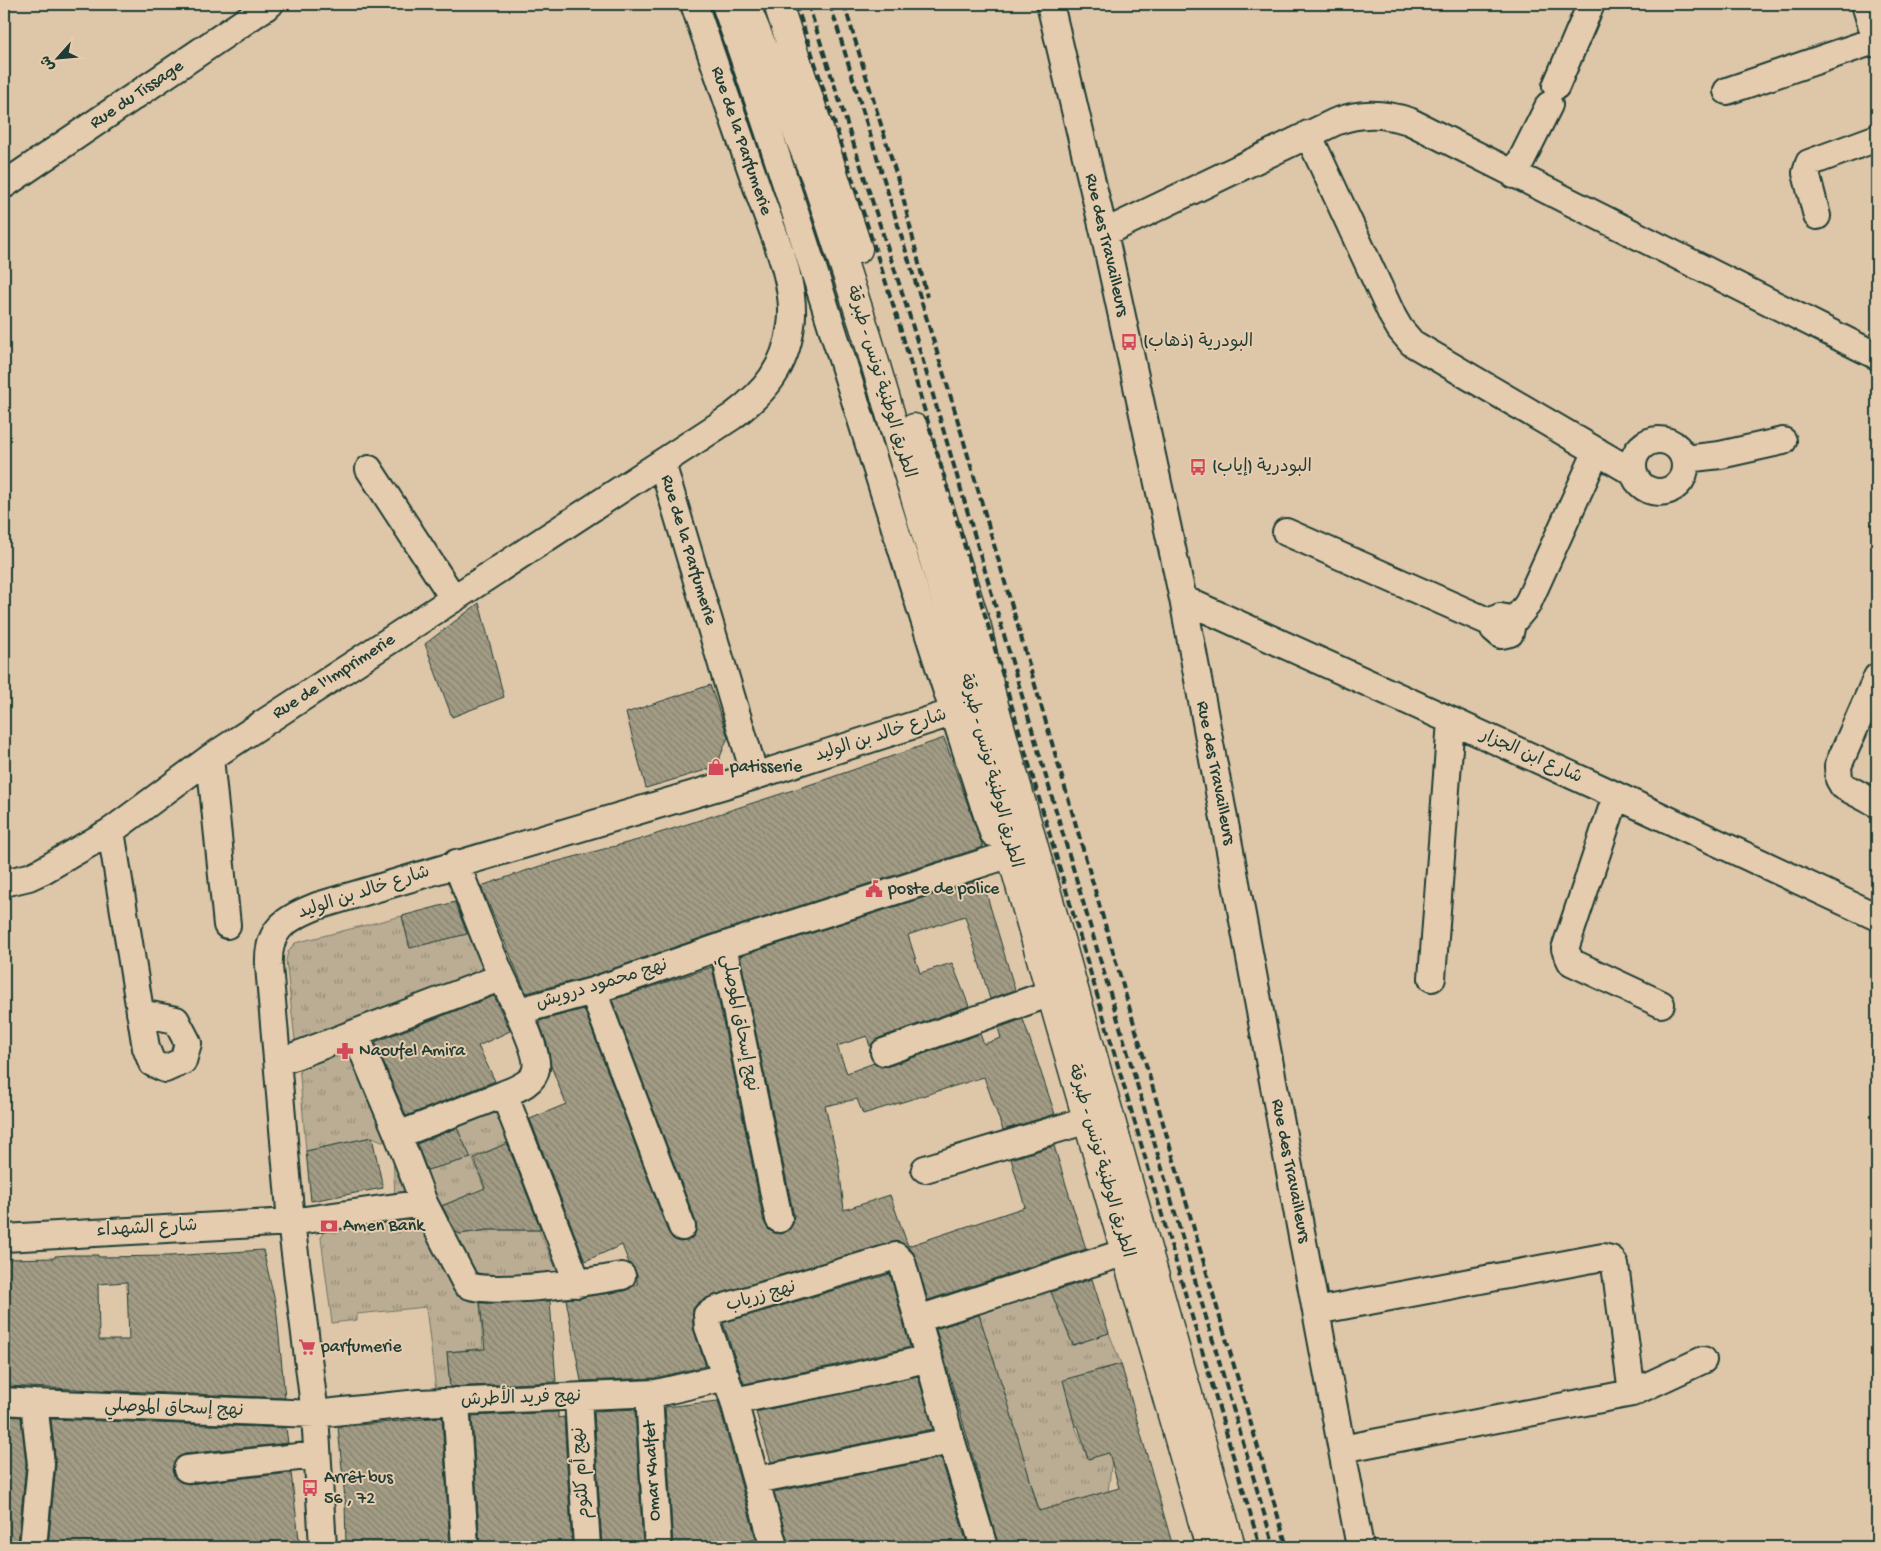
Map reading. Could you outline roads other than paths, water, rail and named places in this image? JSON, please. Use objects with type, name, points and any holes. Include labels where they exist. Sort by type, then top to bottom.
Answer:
[{"type":"main road","name":"الطريق الوطنية تونس - طبرقة","points":[[745,4],[815,176],[867,336],[954,628],[1006,855],[1210,1547]]},
{"type":"main road","name":"الطريق الوطنية تونس - طبرقة","points":[[778,4],[844,202],[977,627],[972,706],[1231,1547]]},
{"type":"street","name":"Rue du Tissage","points":[[4,186],[270,4]]},
{"type":"street","name":"Rue de la Parfumerie","points":[[694,4],[787,276],[792,309],[791,326],[782,358],[776,372],[756,398],[662,463],[755,776]]},
{"type":"street","points":[[725,4],[842,353],[972,706]]},
{"type":"street","name":"Rue des Travailleurs","points":[[1050,4],[1104,233],[1183,599],[1360,1547]]},
{"type":"street","points":[[1514,175],[1552,96],[1591,4]]},
{"type":"street","points":[[1727,91],[1877,42],[1865,4]]},
{"type":"street","points":[[1104,233],[1351,115],[1387,114],[1409,121],[1877,356]]},
{"type":"street","points":[[1308,134],[1393,317],[1405,336],[1412,342],[1634,473]]},
{"type":"street","points":[[1817,216],[1806,173],[1809,164],[1877,138]]},
{"type":"street","points":[[1652,440],[1663,440],[1672,443],[1680,450],[1685,459],[1686,469],[1682,479],[1676,487],[1666,492],[1646,489],[1638,482],[1634,473],[1633,462],[1636,453],[1643,445],[1652,440]]},
{"type":"street","points":[[1685,459],[1720,455],[1782,441]]},
{"type":"street","points":[[1286,532],[1503,624],[1528,604],[1596,451]]},
{"type":"street","name":"Rue de l'Imprimerie","points":[[4,883],[29,877],[42,871],[111,831],[210,758],[662,463]]},
{"type":"street","points":[[369,469],[454,599]]},
{"type":"street","name":"شارع ابن الجزار","points":[[1183,599],[1877,917]]},
{"type":"street","points":[[1877,677],[1841,760],[1838,773],[1843,786],[1877,804]]},
{"type":"street","name":"شارع خالد بن الوليد","points":[[323,1547],[315,1414],[291,1222],[279,1062],[268,957],[272,939],[284,922],[316,906],[755,776],[972,706]]},
{"type":"street","points":[[1432,978],[1451,721]]},
{"type":"street","points":[[210,758],[226,925]]},
{"type":"street","points":[[1616,796],[1565,949],[1566,956],[1570,962],[1661,1004]]},
{"type":"street","points":[[111,831],[140,1013]]},
{"type":"street","name":"نهج إسحاق الموصلي","points":[[779,1219],[723,946],[1006,855]]},
{"type":"street","name":"نهج محمود درويش","points":[[456,863],[502,976],[519,1011],[593,991],[723,946]]},
{"type":"street","points":[[279,1062],[502,976]]},
{"type":"street","points":[[593,991],[682,1227]]},
{"type":"street","points":[[884,1052],[1046,994]]},
{"type":"street","points":[[398,1135],[504,1094],[526,1083],[536,1071],[536,1062],[519,1011]]},
{"type":"street","points":[[355,1033],[424,1203],[462,1278],[470,1287],[578,1284],[622,1276]]},
{"type":"street","points":[[504,1094],[578,1284]]},
{"type":"street","points":[[925,1170],[1084,1121]]},
{"type":"street","name":"شارع الشهداء","points":[[4,1238],[291,1222],[424,1203]]},
{"type":"street","points":[[1314,1303],[1564,1247]]},
{"type":"street","points":[[984,1547],[951,1441],[918,1319],[1123,1253],[1196,1547]]},
{"type":"street","name":"نهج زرياب","points":[[774,1547],[730,1389],[708,1327],[706,1317],[708,1313],[890,1256],[896,1256],[902,1262],[918,1319]]},
{"type":"street","points":[[1314,1303],[1603,1257],[1611,1259],[1615,1266],[1632,1394]]},
{"type":"street","name":"نهج فريد الأطرش","points":[[315,1414],[456,1401],[578,1398],[839,1380],[928,1358]]},
{"type":"street","points":[[1342,1449],[1632,1394],[1703,1360]]},
{"type":"street","name":"Omar Khalfet","points":[[649,1394],[658,1547]]},
{"type":"street","name":"نهج أم كلثوم","points":[[578,1398],[587,1547]]},
{"type":"street","name":"نهج إسحاق الموصلي","points":[[4,1401],[315,1414]]},
{"type":"street","points":[[456,1401],[465,1547]]},
{"type":"street","points":[[33,1547],[41,1464],[34,1403]]},
{"type":"street","points":[[756,1480],[951,1441]]},
{"type":"street","points":[[187,1469],[317,1455]]},
{"type":"railway","points":[[796,4],[897,317],[1260,1547]]},
{"type":"railway","points":[[808,4],[909,314],[1274,1547]]},
{"type":"railway","points":[[830,4],[952,401],[1287,1547]]},
{"type":"railway","points":[[844,4],[902,193],[927,297]]},
{"type":"place","name":"البودرية (ذهاب)","points":[[1129,342]]},
{"type":"place","name":"البودرية (إياب)","points":[[1198,467]]},
{"type":"place","name":"patisserie","points":[[716,767]]},
{"type":"place","name":"poste de police","points":[[874,889]]},
{"type":"place","name":"Naoufel Amira","points":[[345,1051]]},
{"type":"place","name":"Amen Bank","points":[[329,1226]]},
{"type":"place","name":"parfumerie","points":[[307,1347]]},
{"type":"place","name":"Arrêt bus 56 , 72","points":[[310,1488]]}]
